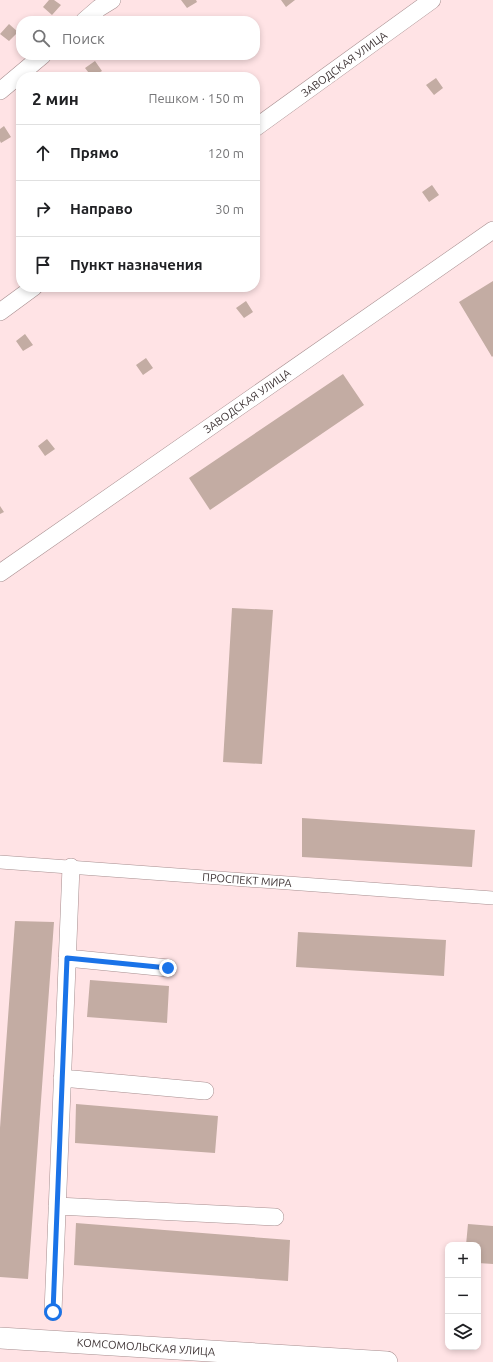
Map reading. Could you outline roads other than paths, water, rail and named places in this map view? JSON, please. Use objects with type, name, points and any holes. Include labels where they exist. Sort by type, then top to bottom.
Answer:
[{"type":"street","points":[[90,16],[112,0]]},
{"type":"street","name":"ЗАВОДСКАЯ УЛИЦА","points":[[260,124],[432,0]]},
{"type":"street","points":[[23,72],[37,60]]},
{"type":"street","points":[[0,91],[16,78]]},
{"type":"street","name":"ЗАВОДСКАЯ УЛИЦА","points":[[0,573],[493,230]]},
{"type":"street","points":[[0,312],[27,292]]},
{"type":"street","name":"ПРОСПЕКТ МИРА","points":[[0,862],[493,898]]},
{"type":"street","points":[[53,1312],[71,867]]},
{"type":"street","points":[[67,958],[168,968]]},
{"type":"street","points":[[62,1078],[205,1091]]},
{"type":"street","points":[[57,1206],[275,1217]]},
{"type":"street","name":"КОМСОМОЛЬСКАЯ УЛИЦА","points":[[0,1338],[387,1362]]}]
